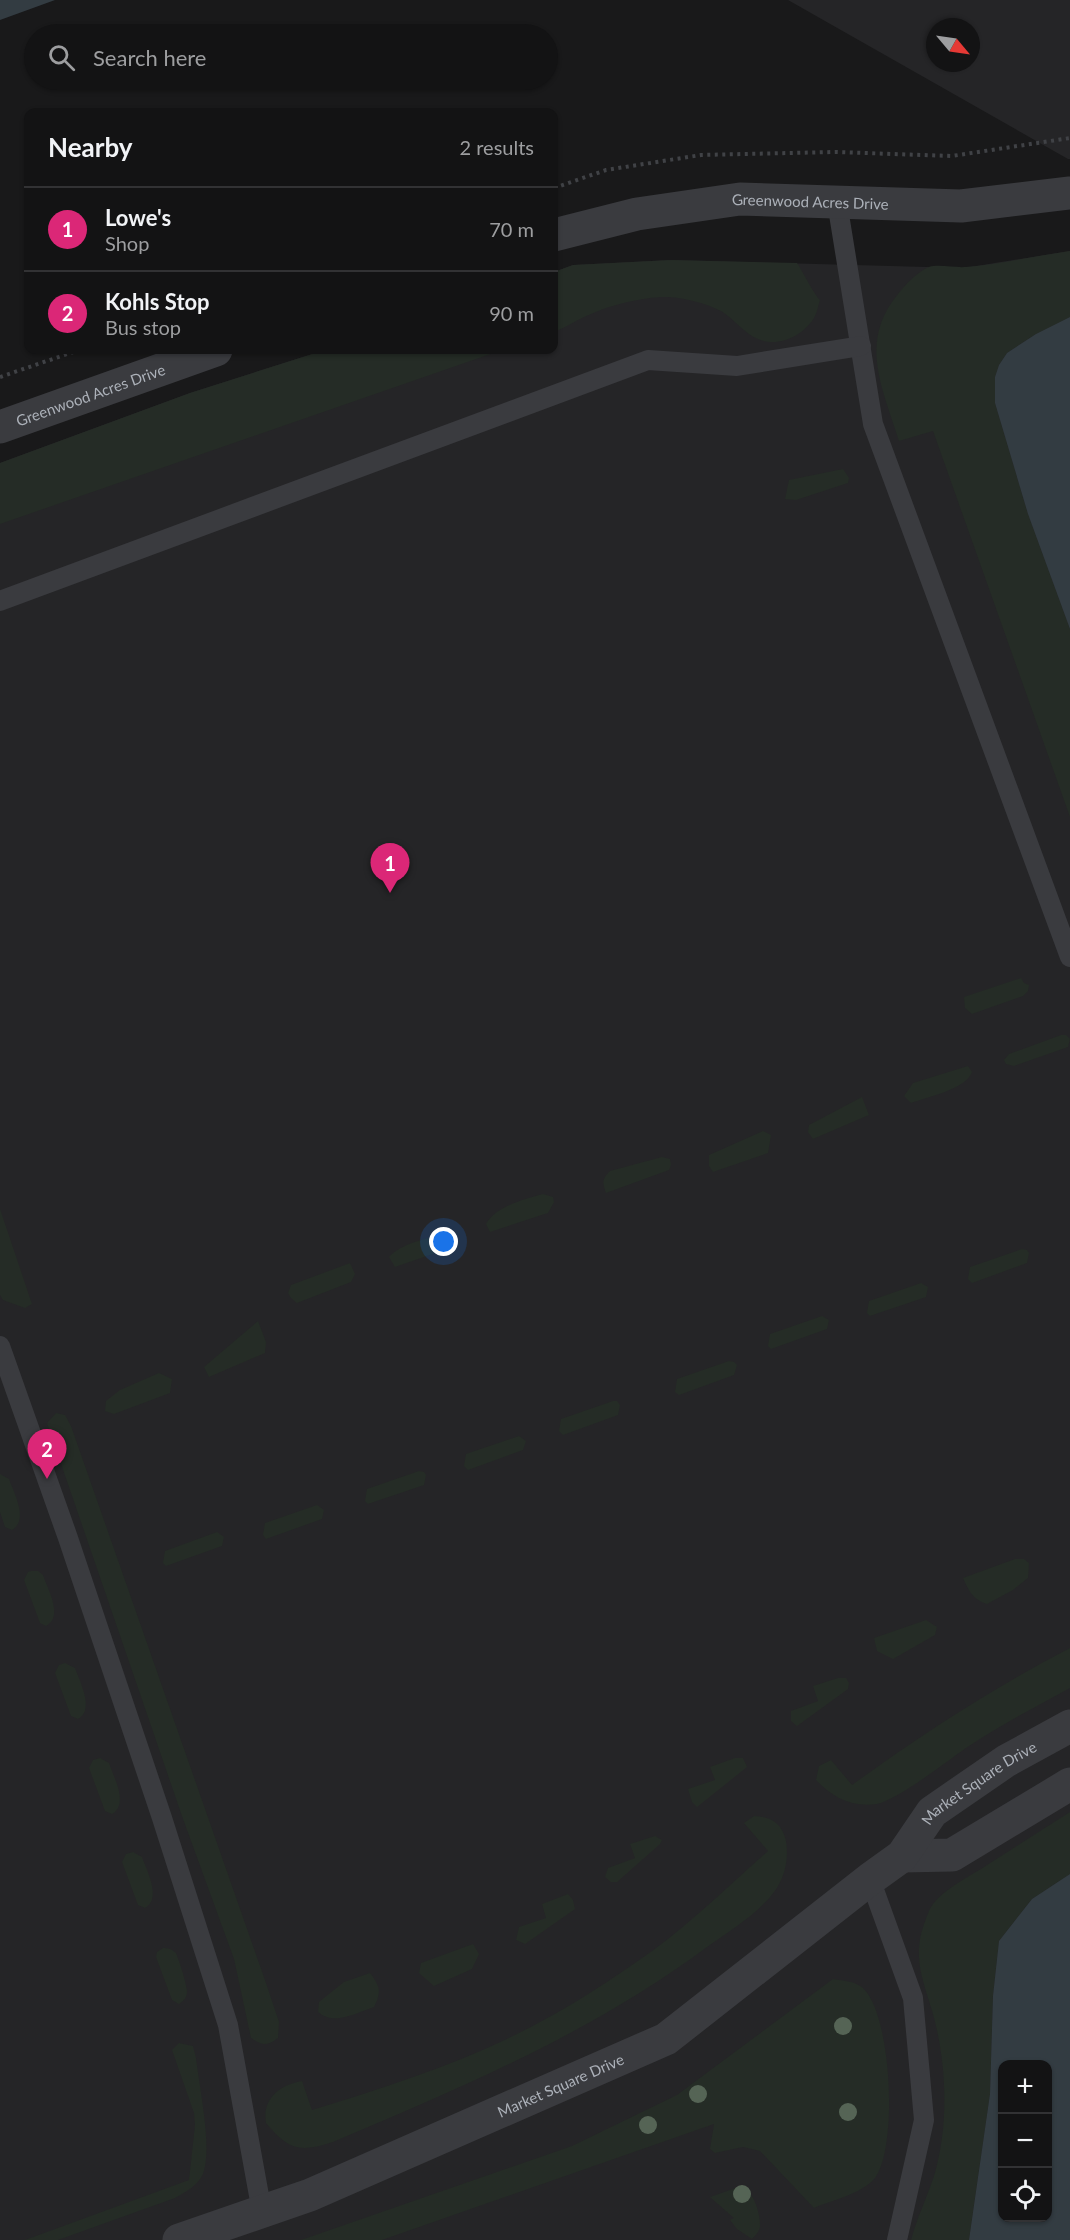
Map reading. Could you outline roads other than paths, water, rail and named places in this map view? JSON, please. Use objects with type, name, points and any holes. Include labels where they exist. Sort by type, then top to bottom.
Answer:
[{"type":"street","name":"Greenwood Acres Drive","points":[[558,234],[638,214],[740,200],[961,206],[1070,193]]},
{"type":"street","name":"Greenwood Acres Drive","points":[[0,428],[205,354]]},
{"type":"street","name":"Market Square Drive","points":[[179,2240],[310,2195],[666,2039],[902,1856],[932,1812],[981,1776],[1070,1726]]},
{"type":"street","points":[[902,1856],[952,1855],[1070,1784]]},
{"type":"lane","points":[[837,202],[873,424],[1070,957]]},
{"type":"lane","points":[[0,601],[648,360],[737,366],[861,346]]},
{"type":"lane","points":[[0,1347],[63,1523],[155,1795],[228,2025],[262,2212]]},
{"type":"lane","points":[[870,1879],[913,1998],[924,2120],[897,2240]]},
{"type":"place","name":"Lowe's","points":[[390,893]]},
{"type":"place","name":"Kohls Stop","points":[[47,1479]]}]
